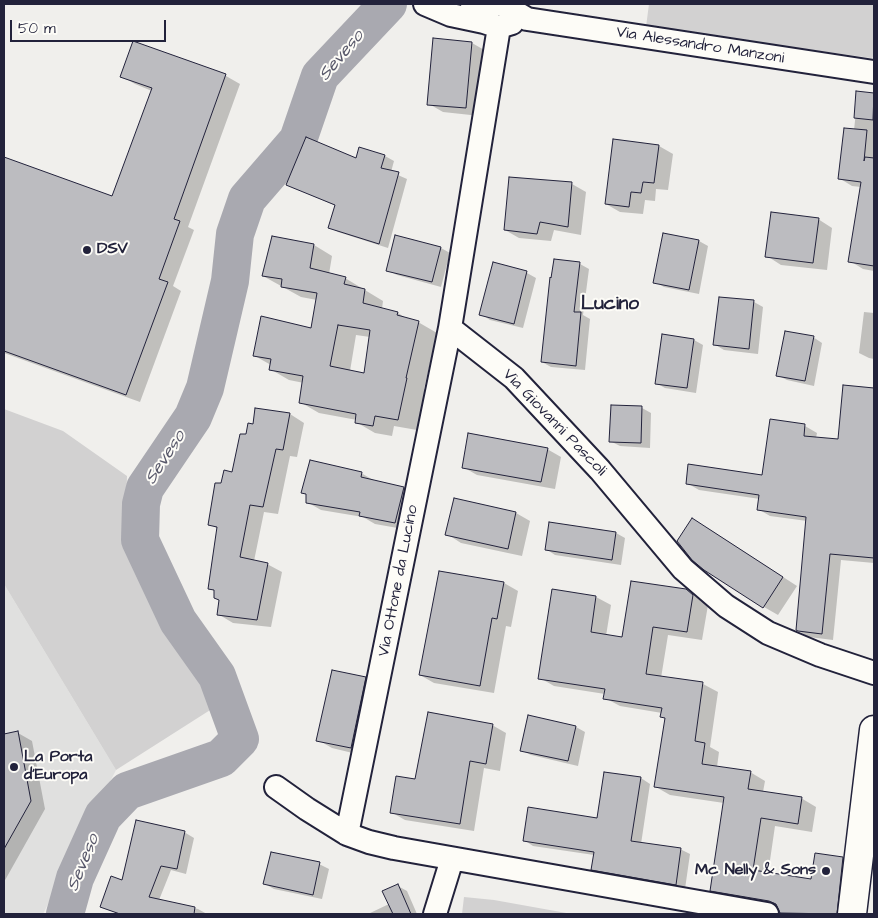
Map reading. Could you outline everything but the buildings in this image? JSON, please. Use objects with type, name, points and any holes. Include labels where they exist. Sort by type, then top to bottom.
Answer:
[{"type":"main road","points":[[857,910],[874,730]]},
{"type":"street","points":[[425,4],[451,15],[484,22],[499,28],[450,328]]},
{"type":"street","name":"Via Alessandro Manzoni","points":[[472,4],[502,4],[527,19],[874,72]]},
{"type":"street","name":"Via Alessandro Manzoni","points":[[499,28],[527,19]]},
{"type":"street","name":"Via Giovanni Pascoli","points":[[450,328],[514,378],[600,470],[683,569],[726,606],[768,633],[820,655],[874,673]]},
{"type":"street","name":"Via Ottone da Lucino","points":[[347,834],[450,328]]},
{"type":"street","points":[[276,787],[347,834],[378,844],[766,914]]},
{"type":"street","points":[[435,914],[452,858]]},
{"type":"shaded area","points":[[649,4],[874,4],[874,57],[646,27]]},
{"type":"shaded area","points":[[4,409],[63,431],[127,476],[125,540],[149,591],[218,705],[116,770],[4,584]]},
{"type":"shaded area","points":[[4,584],[116,770],[43,914],[4,914]]},
{"type":"shaded area","points":[[464,897],[494,900],[572,914],[462,914]]},
{"type":"waterway","name":"Seveso","points":[[65,914],[75,878],[103,816],[127,791],[221,758],[240,739],[217,676],[178,621],[140,540],[141,504],[145,488],[193,417],[205,388],[230,281],[235,234],[247,199],[298,140],[320,76],[388,4]]},
{"type":"place","name":"DSV","points":[[87,250]]},
{"type":"place","name":"La Porta d'Europa","points":[[14,767]]},
{"type":"place","name":"Mc Nelly & Sons","points":[[826,871]]},
{"type":"district","name":"Lucino","points":[[610,305]]}]
